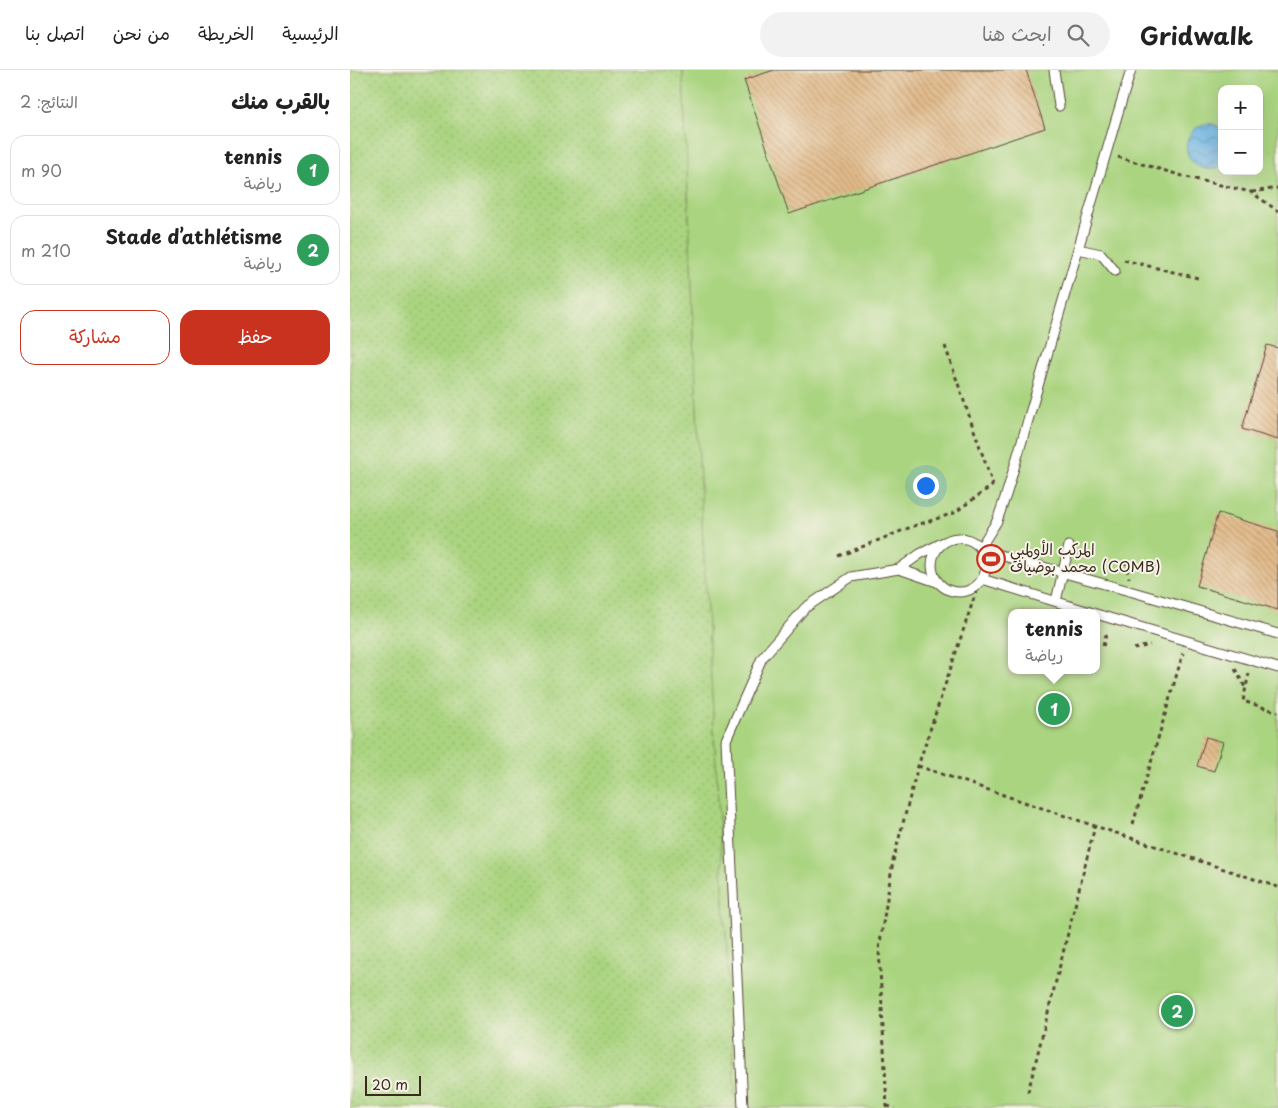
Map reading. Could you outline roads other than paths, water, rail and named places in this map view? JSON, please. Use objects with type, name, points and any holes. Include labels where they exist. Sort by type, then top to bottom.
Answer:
[{"type":"lane","points":[[1054,70],[1059,106]]},
{"type":"lane","points":[[981,549],[997,521],[1007,492],[1131,70]]},
{"type":"lane","points":[[1078,248],[1101,254],[1115,271]]},
{"type":"lane","points":[[743,1108],[726,740],[762,658],[805,608],[851,577],[899,568],[944,542],[953,538],[963,538],[973,541],[981,549],[985,557],[985,572],[981,582],[973,589],[958,593],[949,591],[937,582],[932,572],[932,560],[936,550],[944,542]]},
{"type":"lane","points":[[1056,601],[1070,546]]},
{"type":"lane","points":[[981,549],[1278,634]]},
{"type":"lane","points":[[899,568],[937,582]]},
{"type":"lane","points":[[981,582],[1082,609]]},
{"type":"lane","points":[[1100,615],[1278,668]]},
{"type":"water","points":[[1204,124],[1218,126],[1218,167],[1212,169],[1202,168],[1189,157],[1186,148],[1188,139],[1193,131]]},
{"type":"place","name":"المركب الأولمبي محمد بوضياف (COMB)","points":[[991,559]]},
{"type":"place","name":"tennis","points":[[1054,709]]},
{"type":"place","name":"Stade d’athlétisme","points":[[1177,1011]]}]
